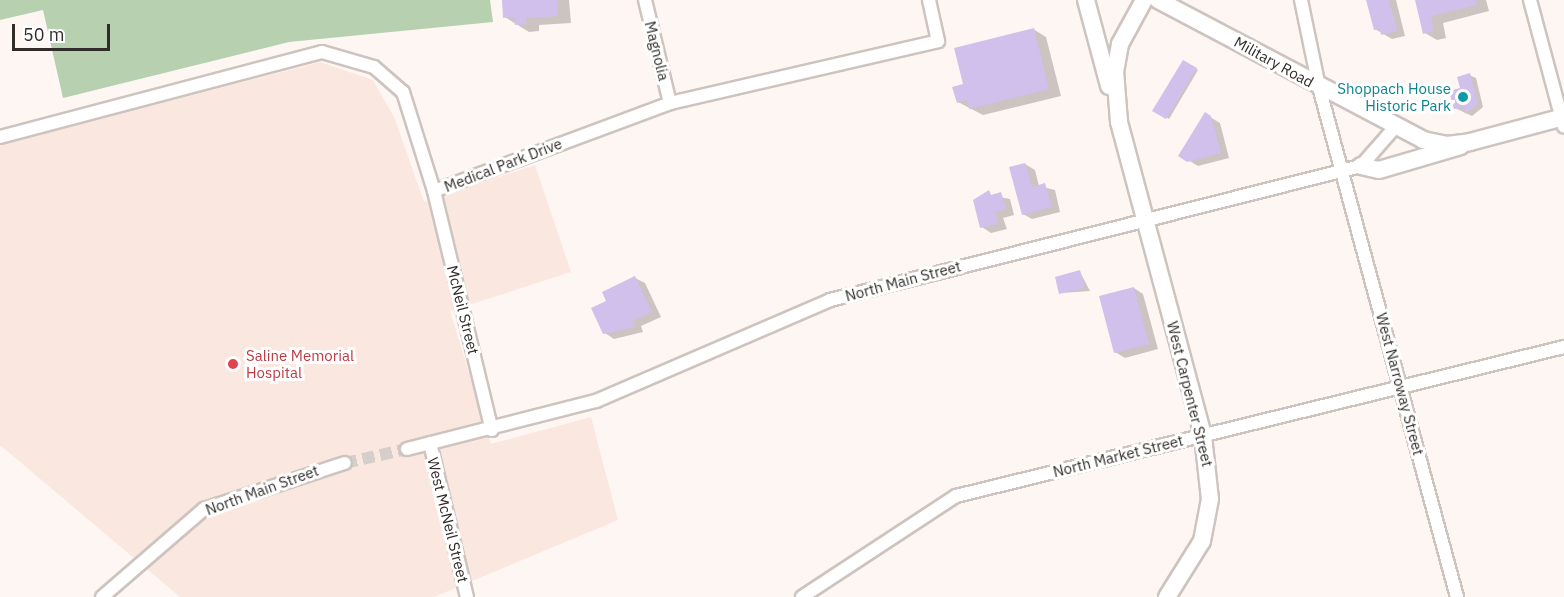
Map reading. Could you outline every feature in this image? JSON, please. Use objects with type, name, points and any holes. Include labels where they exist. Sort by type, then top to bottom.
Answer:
[{"type":"main road","points":[[1086,0],[1119,122]]},
{"type":"main road","points":[[1119,122],[1115,71],[1120,44],[1144,0]]},
{"type":"main road","name":"Military Road","points":[[1158,0],[1396,126],[1448,146],[1563,121]]},
{"type":"main road","name":"West Carpenter Street","points":[[1119,122],[1203,436],[1208,521],[1192,563],[1167,597]]},
{"type":"main road","points":[[1361,166],[1379,170],[1470,142]]},
{"type":"street","name":"Magnolia","points":[[645,0],[670,103]]},
{"type":"street","name":"Medical Park Drive","points":[[0,137],[322,52],[374,67],[403,92],[434,191],[670,103],[938,41],[929,0]]},
{"type":"street","name":"West Narroway Street","points":[[1300,0],[1319,87],[1341,171],[1457,597]]},
{"type":"street","points":[[1530,0],[1563,121]]},
{"type":"street","points":[[1361,166],[1396,126]]},
{"type":"street","name":"North Main Street","points":[[407,449],[492,430],[662,377],[800,310],[1144,219],[1361,166]]},
{"type":"street","name":"McNeil Street","points":[[434,191],[492,430]]},
{"type":"street","name":"North Market Street","points":[[801,597],[956,496],[1203,436],[1399,384],[1564,347]]},
{"type":"street","name":"West McNeil Street","points":[[430,443],[467,597]]},
{"type":"street","name":"North Main Street","points":[[102,597],[204,509],[345,463]]},
{"type":"shaded area","name":"Saline Memorial Hospital","points":[[320,62],[373,80],[395,119],[424,202],[535,165],[571,272],[450,311],[491,444],[591,417],[618,520],[434,597],[180,597],[0,445],[0,145]]},
{"type":"green space","points":[[0,0],[490,0],[493,22],[289,42],[63,98],[43,10],[0,20]]},
{"type":"building","points":[[502,0],[557,0],[558,16],[526,18],[527,24],[515,25],[514,17],[503,18]]},
{"type":"building","points":[[1366,0],[1389,0],[1397,31],[1381,35],[1380,29],[1374,30]]},
{"type":"building","points":[[1415,0],[1476,0],[1477,5],[1431,16],[1434,31],[1423,34]]},
{"type":"building","points":[[1034,28],[1049,89],[969,109],[967,100],[957,103],[952,87],[963,84],[954,48]]},
{"type":"building","points":[[1183,60],[1197,68],[1166,119],[1152,111]]},
{"type":"building","name":"Shoppach House Historic Park","points":[[1470,73],[1478,104],[1465,114],[1464,107],[1454,109],[1449,91],[1460,88],[1457,77]]},
{"type":"building","points":[[1205,112],[1211,116],[1221,153],[1187,162],[1178,156]]},
{"type":"building","points":[[1025,163],[1032,187],[1045,183],[1052,207],[1022,215],[1009,167]]},
{"type":"building","points":[[989,190],[991,195],[1001,192],[1006,209],[995,212],[998,224],[980,228],[973,200]]},
{"type":"building","points":[[1080,270],[1085,288],[1059,294],[1055,277]]},
{"type":"building","points":[[635,276],[652,312],[632,321],[635,327],[603,334],[591,308],[606,301],[602,292]]},
{"type":"building","points":[[1134,287],[1149,344],[1114,353],[1099,296]]},
{"type":"tunnel","points":[[345,463],[407,449]]},
{"type":"place","name":"Shoppach House Historic Park","points":[[1463,97]]},
{"type":"place","name":"Saline Memorial Hospital","points":[[233,364]]}]
